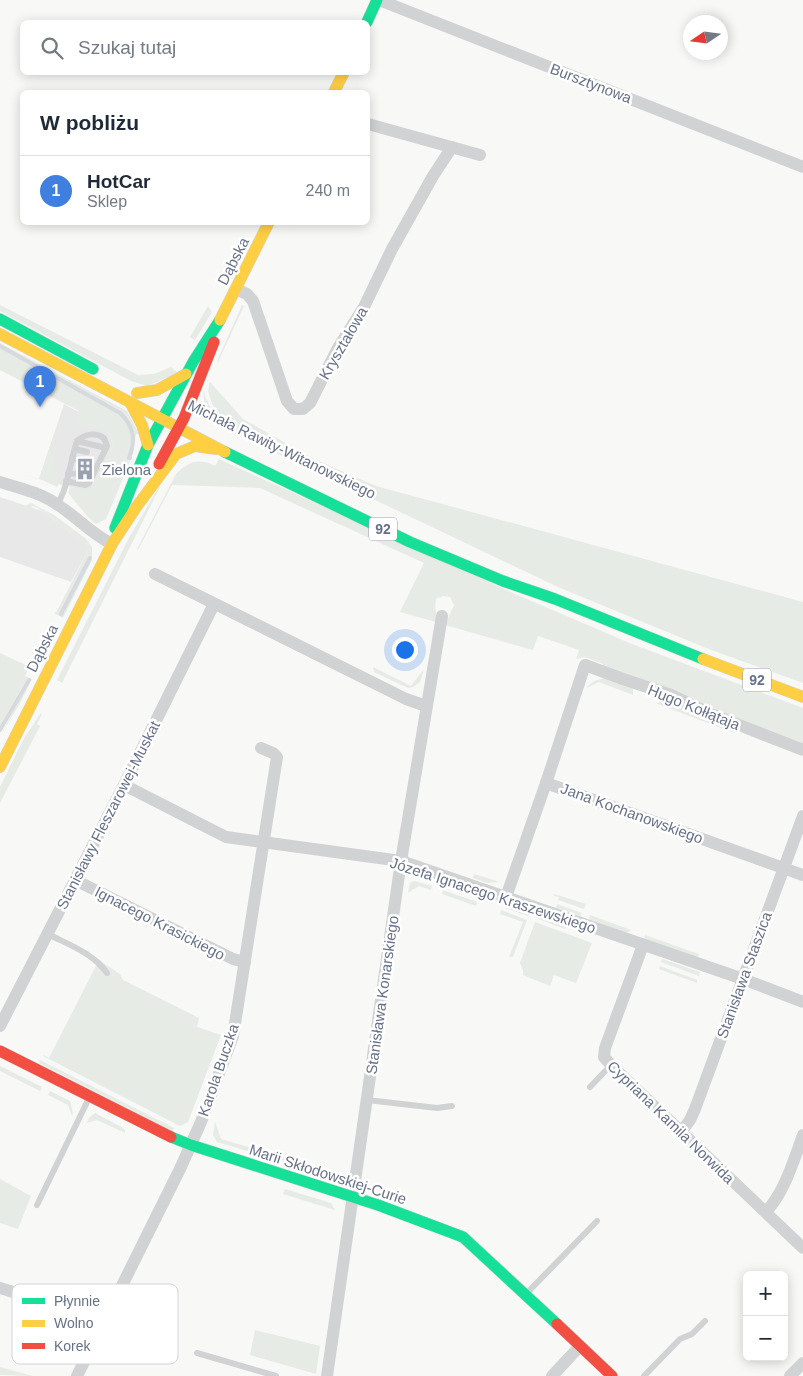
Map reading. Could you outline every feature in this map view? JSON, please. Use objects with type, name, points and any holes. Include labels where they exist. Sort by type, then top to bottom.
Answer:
[{"type":"main road","points":[[368,20],[378,0]]},
{"type":"main road","points":[[335,90],[342,75]]},
{"type":"main road","name":"Dąbska","points":[[112,544],[128,492],[148,445],[186,373],[224,313],[268,225]]},
{"type":"main road","name":"Dąbska","points":[[137,506],[184,418],[205,368],[224,313]]},
{"type":"main road","points":[[0,319],[102,374]]},
{"type":"main road","name":"Michała Rawity-Witanowskiego","points":[[0,334],[217,449],[410,542],[503,581],[555,599],[674,648],[803,697]]},
{"type":"main road","name":"Dąbska","points":[[132,390],[149,392],[164,388],[186,373]]},
{"type":"main road","name":"Michała Rawity-Witanowskiego","points":[[132,390],[229,441]]},
{"type":"main road","points":[[131,404],[142,425],[148,445]]},
{"type":"main road","name":"Dąbska","points":[[0,767],[3,754],[112,544],[137,506],[176,454],[195,446],[217,449]]},
{"type":"main road","name":"Michała Rawity-Witanowskiego","points":[[254,453],[297,474]]},
{"type":"main road","name":"Michała Rawity-Witanowskiego","points":[[437,541],[555,599]]},
{"type":"main road","name":"Marii Skłodowskiej-Curie","points":[[0,1051],[191,1145],[353,1197],[463,1237],[612,1376]]},
{"type":"street","name":"Bursztynowa","points":[[378,0],[803,167]]},
{"type":"street","points":[[370,125],[480,155]]},
{"type":"street","name":"Kryształowa","points":[[236,289],[247,294],[253,301],[287,401],[294,409],[300,410],[312,398],[338,348],[364,307],[428,184],[452,148]]},
{"type":"street","points":[[0,482],[30,491],[57,504],[90,531],[112,544]]},
{"type":"street","points":[[155,574],[406,699],[426,706]]},
{"type":"street","name":"Stanisławy Fleszarowej-Muskat","points":[[0,1026],[124,785],[214,604]]},
{"type":"street","name":"Stanisława Konarskiego","points":[[327,1376],[401,861],[442,616]]},
{"type":"street","name":"Hugo Kołłątaja","points":[[546,783],[586,665],[622,679],[671,694],[711,714],[803,750]]},
{"type":"street","name":"Karola Buczka","points":[[122,1284],[191,1145],[233,1036],[277,757],[273,752],[261,748]]},
{"type":"street","name":"Jana Kochanowskiego","points":[[506,897],[546,783],[803,875]]},
{"type":"street","name":"Józefa Ignacego Kraszewskiego","points":[[124,785],[226,837],[401,861],[743,979],[803,1002]]},
{"type":"street","name":"Stanisława Staszica","points":[[681,1132],[693,1114],[803,816]]},
{"type":"street","name":"Ignacego Krasickiego","points":[[75,880],[233,959],[245,962]]},
{"type":"street","name":"Cypriana Kamila Norwida","points":[[643,945],[604,1052],[604,1057],[803,1248]]},
{"type":"street","points":[[766,1212],[775,1203],[783,1187],[803,1135]]},
{"type":"street","points":[[0,1288],[12,1292]]},
{"type":"street","points":[[552,1376],[580,1346]]},
{"type":"street","points":[[790,1376],[803,1362]]},
{"type":"street","name":"Karola Buczka","points":[[77,1376],[83,1364]]},
{"type":"lane","points":[[57,504],[60,500],[77,441],[85,435],[98,435],[106,440],[106,448],[100,455],[89,477],[89,483],[85,485],[66,481]]},
{"type":"lane","points":[[77,441],[106,448]]},
{"type":"lane","points":[[75,450],[87,452]]},
{"type":"lane","points":[[72,458],[83,461]]},
{"type":"lane","points":[[68,473],[76,474]]},
{"type":"lane","points":[[48,934],[88,955],[107,973]]},
{"type":"lane","points":[[590,1087],[611,1065]]},
{"type":"lane","points":[[37,1205],[90,1096]]},
{"type":"lane","points":[[367,1100],[437,1108],[452,1106]]},
{"type":"lane","points":[[525,1295],[598,1221]]},
{"type":"lane","points":[[644,1376],[680,1339],[692,1334],[705,1321]]},
{"type":"lane","points":[[197,1353],[276,1376]]},
{"type":"shaded area","points":[[0,305],[138,375],[154,374],[171,367],[178,373],[147,386],[131,381],[0,311]]},
{"type":"shaded area","points":[[242,305],[244,306],[218,362],[218,359]]},
{"type":"shaded area","points":[[208,306],[212,312],[195,340],[190,337]]},
{"type":"shaded area","points":[[0,343],[127,411],[139,434],[136,434],[133,454],[106,519],[96,524],[68,493],[70,487],[90,491],[113,445],[109,433],[75,424],[79,411],[0,370]]},
{"type":"shaded area","points":[[210,382],[243,419],[314,459],[376,486],[803,602],[803,683],[706,648],[558,587],[232,432],[221,421],[212,404],[208,391]]},
{"type":"shaded area","points":[[204,390],[220,427],[211,420],[206,412]]},
{"type":"shaded area","points":[[64,404],[107,427],[113,445],[90,492],[39,479]]},
{"type":"shaded area","points":[[53,437],[55,438],[51,449],[59,484],[57,487],[39,479]]},
{"type":"shaded area","points":[[219,459],[515,594],[632,644],[803,708],[803,748],[604,668],[603,664],[585,657],[576,659],[579,650],[538,636],[533,650],[445,625],[454,605],[450,597],[443,596],[436,599],[436,622],[400,612],[424,563],[260,488],[172,485],[138,550],[176,474],[185,466],[194,462],[204,462],[215,466]]},
{"type":"shaded area","points":[[159,487],[62,683],[57,680],[130,536]]},
{"type":"shaded area","points":[[0,497],[42,511],[90,547],[71,582],[0,557]]},
{"type":"shaded area","points":[[31,503],[54,515],[85,538],[92,547],[92,560],[63,618],[54,613],[57,611],[90,547],[38,508],[32,506],[25,514],[21,512]]},
{"type":"shaded area","points":[[44,638],[51,642],[36,671],[29,668],[25,676],[32,679],[0,736],[30,680],[27,679],[0,726],[0,653],[30,667]]},
{"type":"shaded area","points":[[373,667],[411,686],[424,669],[420,682],[408,688],[374,672]]},
{"type":"shaded area","points":[[609,677],[633,687],[633,695],[599,682],[587,688],[599,679]]},
{"type":"shaded area","points":[[661,696],[738,729],[734,733],[658,704]]},
{"type":"shaded area","points":[[41,713],[37,724],[40,726],[0,803],[0,787],[23,740]]},
{"type":"shaded area","points":[[474,874],[498,882],[487,883],[473,878]]},
{"type":"shaded area","points":[[414,881],[432,886],[431,890],[419,886],[408,893],[410,883]]},
{"type":"shaded area","points":[[445,882],[479,894],[478,898],[441,885]]},
{"type":"shaded area","points":[[443,890],[477,902],[476,906],[442,894]]},
{"type":"shaded area","points":[[554,894],[586,904],[584,909],[558,900],[559,897],[554,896]]},
{"type":"shaded area","points":[[505,904],[530,912],[528,916],[505,908]]},
{"type":"shaded area","points":[[557,904],[582,913],[580,916],[556,908]]},
{"type":"shaded area","points":[[501,910],[527,920],[513,957],[509,957],[523,922],[500,914]]},
{"type":"shaded area","points":[[590,915],[631,930],[627,933],[589,919]]},
{"type":"shaded area","points":[[537,916],[566,925],[565,929],[536,918]]},
{"type":"shaded area","points":[[535,922],[592,943],[576,983],[554,975],[550,986],[523,975],[520,963]]},
{"type":"shaded area","points":[[645,935],[699,954],[698,958],[644,939]]},
{"type":"shaded area","points":[[662,959],[700,972],[699,976],[661,962]]},
{"type":"shaded area","points":[[99,960],[120,974],[123,980],[199,1018],[197,1027],[221,1035],[188,1122],[180,1126],[43,1056],[49,1058]]},
{"type":"shaded area","points":[[660,966],[697,980],[697,983],[659,969]]},
{"type":"shaded area","points":[[40,1060],[174,1128],[173,1131],[39,1063]]},
{"type":"shaded area","points":[[0,1066],[42,1087],[40,1091],[0,1071]]},
{"type":"shaded area","points":[[50,1091],[70,1101],[72,1116],[68,1105],[48,1095]]},
{"type":"shaded area","points":[[95,1113],[123,1128],[125,1133],[97,1120],[87,1123],[89,1118]]},
{"type":"shaded area","points":[[215,1122],[221,1139],[338,1173],[333,1176],[217,1142],[213,1135]]},
{"type":"shaded area","points":[[0,1179],[31,1196],[18,1229],[0,1223]]},
{"type":"shaded area","points":[[285,1189],[331,1203],[335,1210],[283,1194]]},
{"type":"shaded area","points":[[255,1330],[320,1346],[316,1374],[250,1355]]},
{"type":"shaded area","points":[[0,1367],[33,1376],[0,1375]]},
{"type":"waterway","points":[[0,346],[120,413],[131,428],[133,445],[130,458]]},
{"type":"waterway","points":[[61,614],[90,558]]},
{"type":"waterway","points":[[35,668],[48,641]]},
{"type":"waterway","points":[[0,730],[29,680]]},
{"type":"traffic: fast","points":[[368,20],[377,0]]},
{"type":"traffic: fast","points":[[0,319],[93,369]]},
{"type":"traffic: fast","points":[[115,528],[148,445],[193,362],[220,320]]},
{"type":"traffic: fast","points":[[225,452],[410,542],[503,581],[555,599],[703,659]]},
{"type":"traffic: fast","points":[[171,1137],[378,1205],[463,1237],[557,1324]]},
{"type":"traffic: slow","points":[[335,90],[342,75]]},
{"type":"traffic: slow","points":[[220,320],[268,225]]},
{"type":"traffic: slow","points":[[0,334],[225,452]]},
{"type":"traffic: slow","points":[[137,393],[157,390],[186,374]]},
{"type":"traffic: slow","points":[[131,404],[142,425],[148,445]]},
{"type":"traffic: slow","points":[[0,767],[112,544],[137,506],[176,454],[195,446],[216,449]]},
{"type":"traffic: slow","points":[[703,659],[803,697]]},
{"type":"traffic: jam","points":[[159,464],[184,418],[214,342]]},
{"type":"traffic: jam","points":[[0,1051],[171,1137]]},
{"type":"traffic: jam","points":[[557,1324],[612,1376]]},
{"type":"place","name":"HotCar","points":[[40,407]]},
{"type":"place","name":"Zielona","points":[[85,469]]}]
